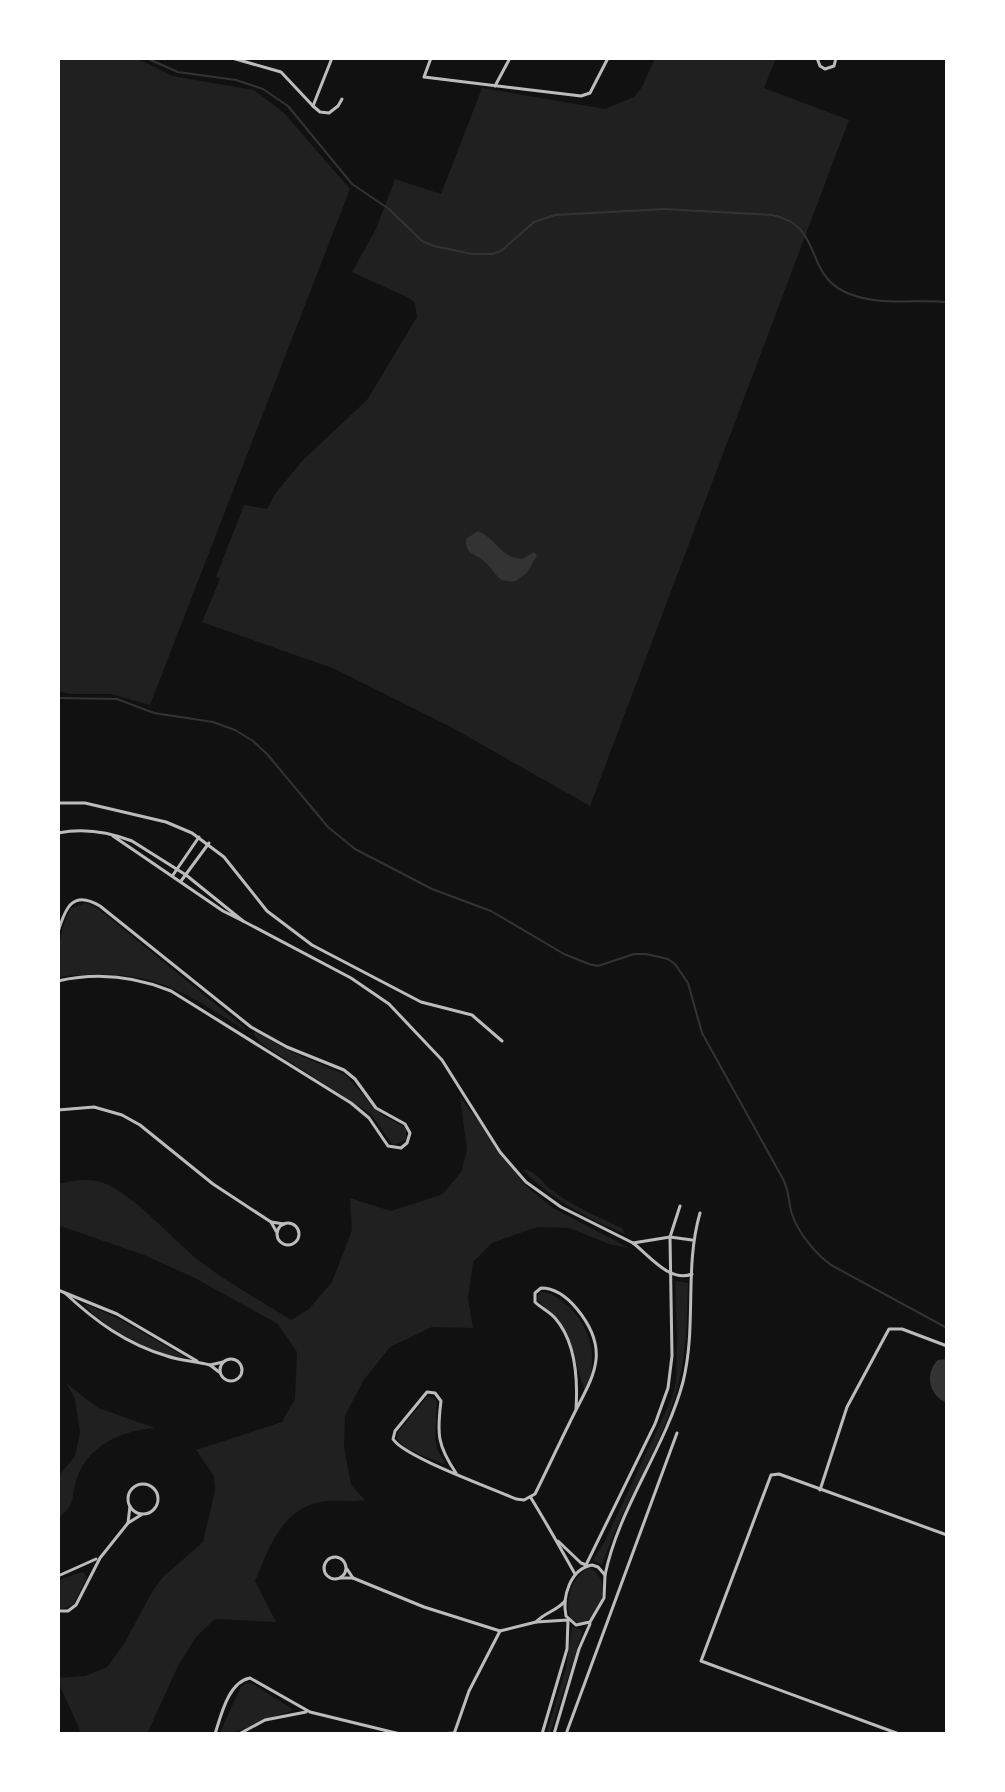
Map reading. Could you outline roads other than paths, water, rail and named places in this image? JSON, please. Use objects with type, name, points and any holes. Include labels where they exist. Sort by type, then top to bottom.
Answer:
[{"type":"street","points":[[232,58],[281,72],[320,112],[329,113],[342,99]]},
{"type":"street","points":[[313,106],[332,58]]},
{"type":"street","points":[[431,58],[424,77],[586,96],[594,88],[608,58]]},
{"type":"street","points":[[495,86],[510,58]]},
{"type":"street","points":[[817,58],[825,69],[834,66],[836,58]]},
{"type":"street","points":[[58,803],[85,803],[166,822],[199,837],[224,857],[261,906],[312,945],[421,1002],[464,1011],[482,1021],[502,1041]]},
{"type":"street","points":[[58,833],[80,831],[132,841],[186,875],[243,921]]},
{"type":"street","points":[[113,836],[223,911],[351,978],[389,1004],[442,1060],[500,1152],[526,1182],[553,1203],[633,1243],[670,1273],[684,1278],[692,1274]]},
{"type":"street","points":[[173,875],[199,837]]},
{"type":"street","points":[[181,881],[209,843]]},
{"type":"street","points":[[58,932],[63,913],[69,905],[79,899],[92,901],[251,1027],[350,1075],[376,1108],[405,1124],[410,1133],[407,1143],[401,1148],[388,1146],[363,1111],[193,1002],[154,984],[101,975],[58,981]]},
{"type":"street","points":[[245,1036],[251,1027]]},
{"type":"street","points":[[58,1110],[94,1107],[122,1115],[140,1125],[213,1184],[271,1222],[291,1223],[297,1228],[298,1239],[285,1245],[279,1240],[271,1222]]},
{"type":"street","points":[[542,1734],[567,1649],[565,1601],[575,1575],[586,1565],[655,1424],[668,1388],[672,1356],[670,1237],[680,1206]]},
{"type":"street","points":[[554,1734],[579,1649],[604,1598],[605,1575],[616,1536],[680,1390],[691,1330],[692,1240],[700,1213]]},
{"type":"street","points":[[277,1233],[284,1224]]},
{"type":"street","points":[[633,1243],[670,1237],[692,1240]]},
{"type":"street","points":[[456,1473],[438,1438],[441,1401],[435,1393],[427,1392],[398,1427],[393,1439],[406,1451],[456,1473],[516,1499],[531,1498],[593,1379],[595,1346],[587,1324],[574,1305],[558,1292],[541,1288],[535,1293],[535,1302],[557,1320],[571,1347],[575,1365],[576,1409]]},
{"type":"street","points":[[58,1290],[117,1314],[197,1361]]},
{"type":"street","points":[[65,1293],[93,1319],[127,1340],[170,1357],[210,1365],[225,1379],[232,1381],[239,1377],[242,1370],[237,1360],[229,1359],[210,1365]]},
{"type":"street","points":[[820,1490],[847,1407],[889,1329],[902,1329],[947,1346]]},
{"type":"street","points":[[220,1373],[223,1362]]},
{"type":"street","points":[[566,1734],[677,1433]]},
{"type":"street","points":[[899,1734],[701,1661],[771,1475],[779,1474],[947,1535]]},
{"type":"street","points":[[58,1611],[68,1611],[76,1605],[100,1558],[128,1523],[156,1507],[158,1497],[154,1488],[144,1484],[134,1487],[129,1496],[128,1523]]},
{"type":"street","points":[[531,1498],[558,1541],[581,1563],[598,1567],[605,1575]]},
{"type":"street","points":[[130,1506],[135,1512],[143,1514]]},
{"type":"street","points":[[558,1541],[575,1575]]},
{"type":"street","points":[[353,1578],[337,1557],[329,1558],[324,1564],[324,1571],[329,1577],[353,1578],[424,1607],[500,1631],[536,1622],[568,1620],[581,1626],[590,1622]]},
{"type":"street","points":[[58,1576],[100,1558]]},
{"type":"street","points":[[340,1578],[346,1568]]},
{"type":"street","points":[[536,1622],[565,1601]]},
{"type":"street","points":[[438,1734],[454,1733],[469,1691],[500,1631]]},
{"type":"street","points":[[215,1734],[233,1689],[245,1679],[256,1681],[310,1712],[400,1734]]},
{"type":"street","points":[[239,1734],[265,1720],[310,1712]]},
{"type":"street","points":[[651,1734],[662,1734]]},
{"type":"waterway","points":[[146,58],[178,72],[236,80],[263,89],[288,106],[352,184],[389,209],[422,241],[434,246],[472,254],[492,254],[501,251],[534,222],[555,215],[664,209],[772,215],[788,220],[799,228],[823,272],[843,291],[881,301],[947,302]]},
{"type":"waterway","points":[[58,698],[117,699],[154,713],[213,722],[235,730],[267,754],[328,827],[355,849],[432,889],[491,911],[564,954],[589,964],[598,966],[634,954],[668,959],[688,983],[702,1033],[783,1179],[793,1217],[809,1244],[831,1265],[947,1328]]}]
